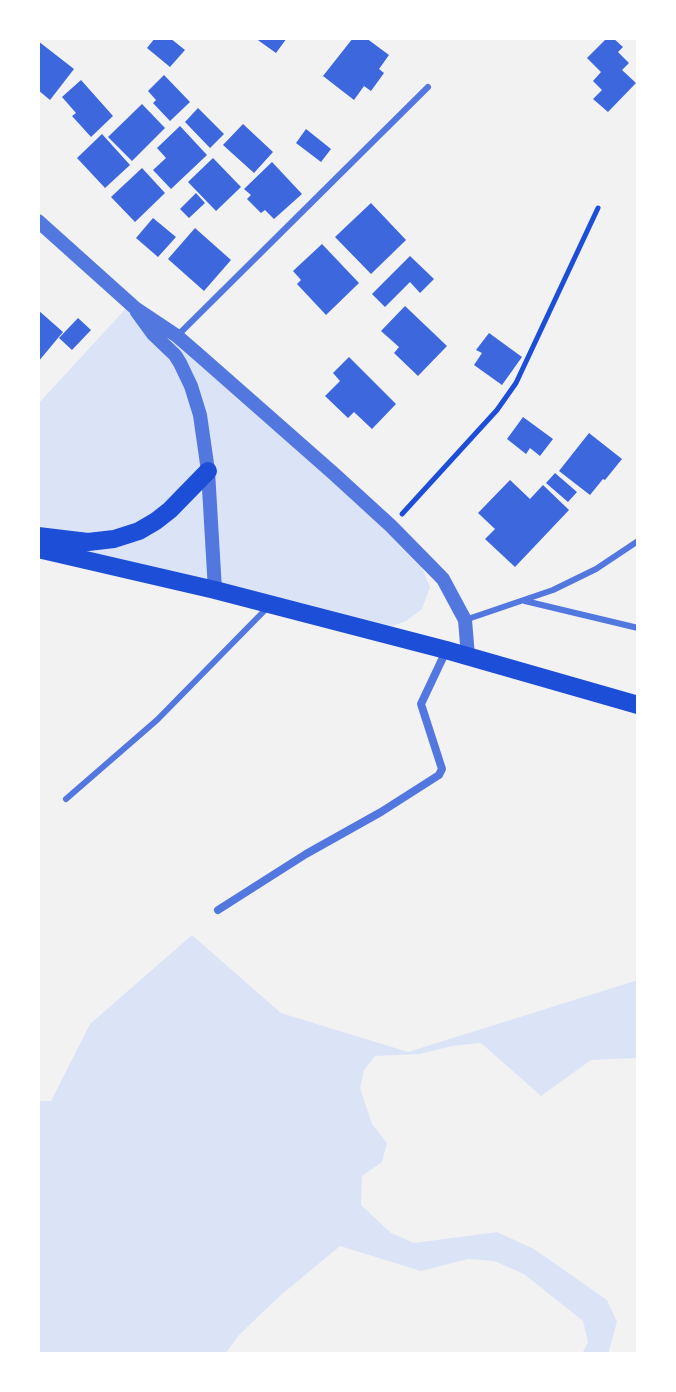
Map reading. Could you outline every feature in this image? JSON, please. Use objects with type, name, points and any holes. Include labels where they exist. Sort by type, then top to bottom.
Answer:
[{"type":"main road","points":[[38,536],[88,542],[127,535],[156,521],[208,471]]},
{"type":"main road","points":[[38,549],[215,590],[446,650],[638,705]]},
{"type":"street","points":[[38,221],[135,308],[177,336],[391,526],[443,579],[465,620],[468,656]]},
{"type":"street","points":[[135,308],[153,334],[175,355],[191,386],[203,429],[208,471],[215,590]]},
{"type":"street","points":[[218,910],[439,775],[442,769],[421,704],[446,650]]},
{"type":"lane","points":[[177,336],[428,87]]},
{"type":"lane","points":[[465,620],[553,590],[596,569],[638,541]]},
{"type":"lane","points":[[525,601],[638,628]]},
{"type":"lane","points":[[66,799],[157,720],[271,605]]},
{"type":"path","points":[[391,526],[497,410],[516,383],[598,208]]},
{"type":"shaded area","points":[[130,304],[166,346],[177,336],[415,550],[430,587],[422,609],[406,621],[377,632],[38,549],[38,404]]},
{"type":"shaded area","points":[[192,935],[281,1013],[408,1052],[638,980],[638,1058],[591,1060],[541,1096],[481,1043],[420,1054],[375,1056],[364,1070],[360,1088],[372,1124],[387,1143],[382,1162],[362,1176],[361,1205],[391,1233],[414,1243],[497,1232],[534,1249],[607,1300],[617,1322],[608,1354],[582,1354],[588,1342],[583,1321],[524,1274],[494,1261],[468,1259],[421,1271],[340,1246],[281,1295],[240,1334],[225,1354],[38,1354],[38,1101],[51,1101],[90,1024]]},
{"type":"building","points":[[155,38],[170,38],[185,50],[170,67],[147,48]]},
{"type":"building","points":[[255,38],[287,38],[276,53]]},
{"type":"building","points":[[353,38],[366,38],[389,55],[379,69],[384,73],[371,91],[364,86],[354,100],[323,76]]},
{"type":"building","points":[[607,38],[613,38],[623,47],[618,52],[629,63],[622,70],[636,83],[608,112],[593,99],[602,90],[593,81],[601,72],[587,58]]},
{"type":"building","points":[[38,41],[74,69],[50,100],[38,90]]},
{"type":"building","points":[[164,75],[190,102],[170,121],[153,103],[156,100],[148,91]]},
{"type":"building","points":[[81,80],[113,116],[91,137],[72,116],[76,113],[62,97]]},
{"type":"building","points":[[142,104],[165,128],[132,161],[108,137]]},
{"type":"building","points":[[198,108],[224,134],[210,148],[185,122]]},
{"type":"building","points":[[243,124],[273,152],[254,173],[223,145]]},
{"type":"building","points":[[180,126],[207,155],[171,189],[153,170],[166,158],[157,148]]},
{"type":"building","points":[[306,129],[331,149],[321,162],[296,143]]},
{"type":"building","points":[[102,134],[130,165],[105,188],[77,158]]},
{"type":"building","points":[[213,158],[241,187],[216,211],[188,182]]},
{"type":"building","points":[[272,162],[302,194],[274,219],[265,210],[261,213],[247,199],[251,195],[244,189]]},
{"type":"building","points":[[142,168],[165,193],[135,222],[111,197]]},
{"type":"building","points":[[196,193],[205,203],[189,218],[180,209]]},
{"type":"building","points":[[371,203],[406,240],[371,274],[335,237]]},
{"type":"building","points":[[153,218],[176,237],[158,257],[136,238]]},
{"type":"building","points":[[195,228],[231,260],[204,291],[168,259]]},
{"type":"building","points":[[322,244],[359,283],[326,315],[297,284],[301,280],[293,271]]},
{"type":"building","points":[[410,256],[434,279],[420,293],[410,282],[385,307],[372,294]]},
{"type":"building","points":[[405,306],[447,346],[418,376],[394,353],[399,347],[381,331]]},
{"type":"building","points":[[38,310],[63,332],[38,362]]},
{"type":"building","points":[[78,318],[91,330],[72,350],[59,338]]},
{"type":"building","points":[[489,333],[522,357],[502,385],[474,365],[482,353],[476,350]]},
{"type":"building","points":[[349,357],[396,404],[372,429],[354,412],[348,418],[325,396],[340,381],[333,373]]},
{"type":"building","points":[[523,417],[553,439],[540,456],[530,448],[526,454],[507,439]]},
{"type":"building","points":[[589,433],[622,459],[590,495],[559,471]]},
{"type":"building","points":[[555,473],[577,492],[568,502],[546,483]]},
{"type":"building","points":[[510,480],[530,499],[543,485],[569,510],[515,567],[485,539],[495,529],[478,513]]}]
